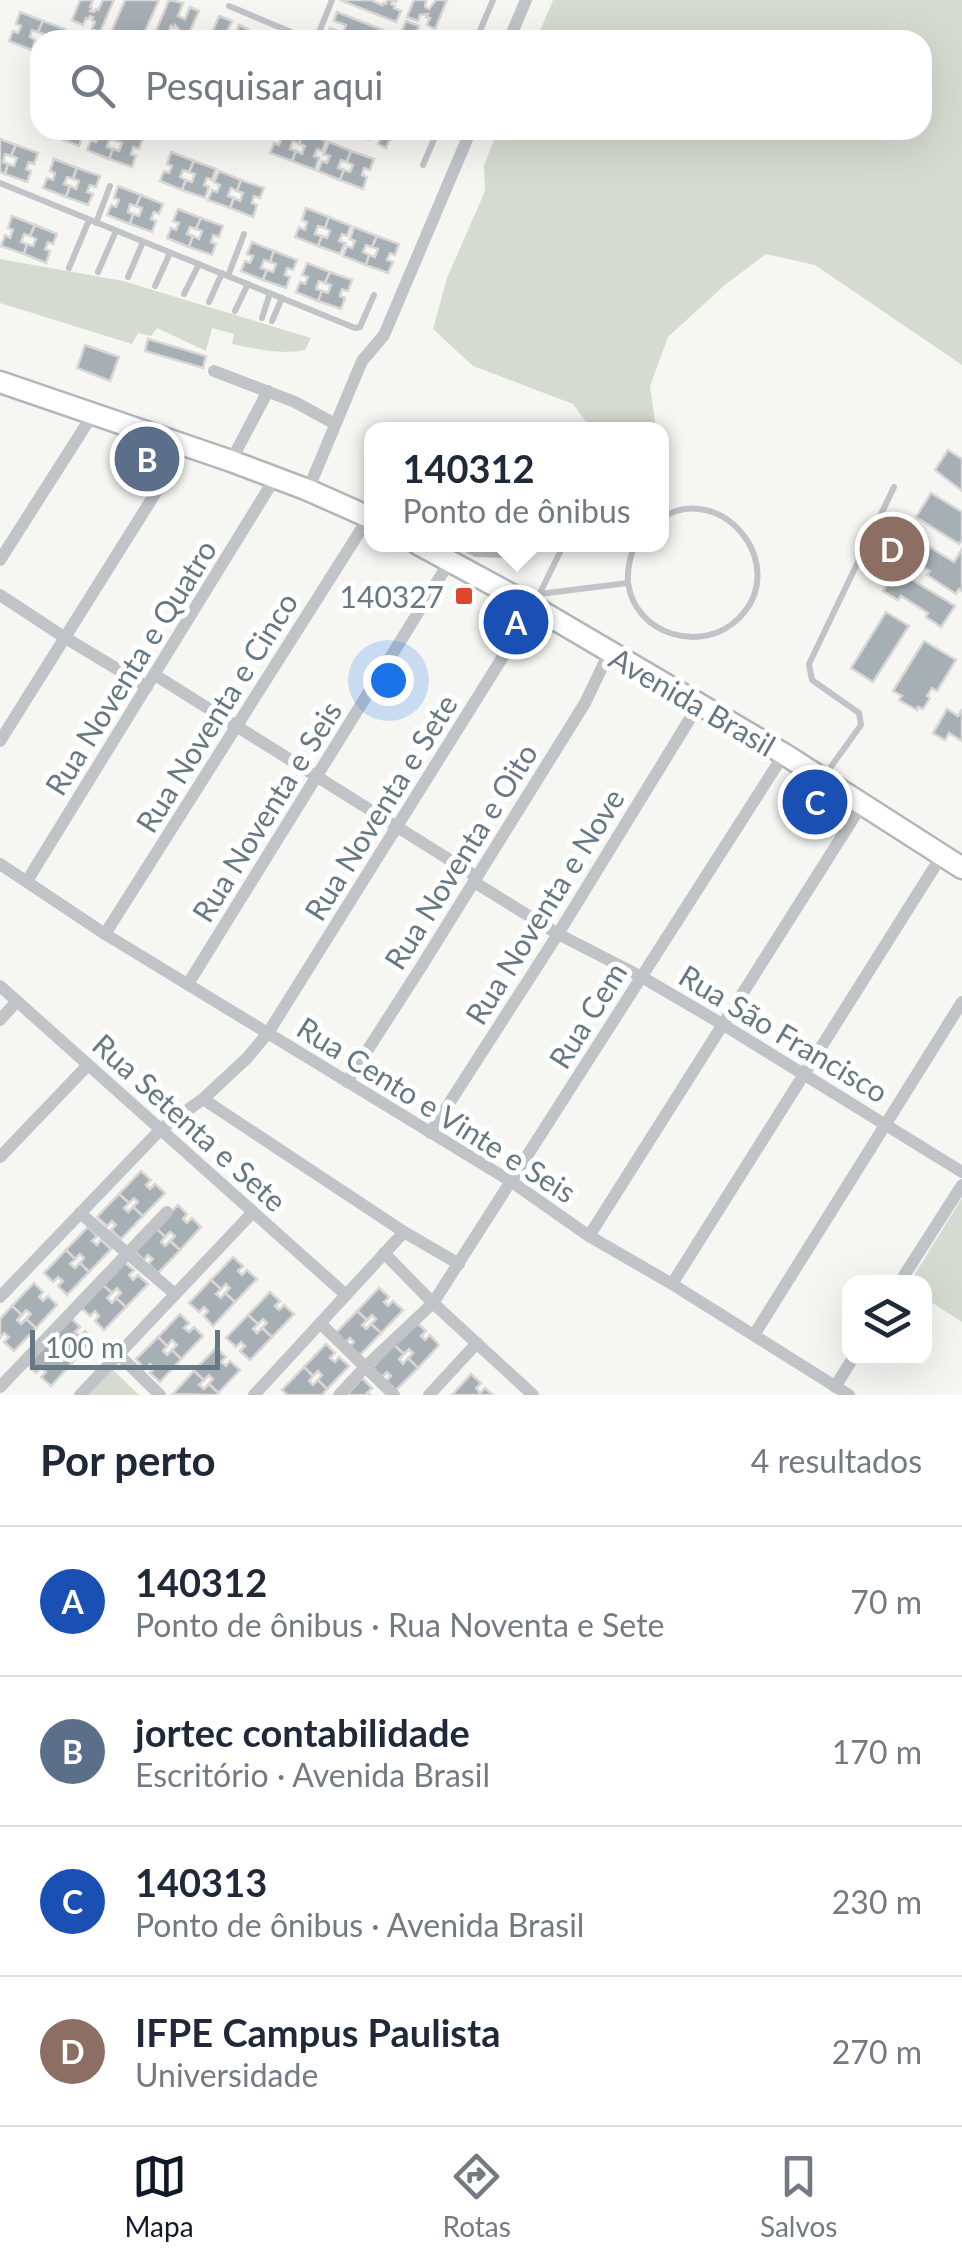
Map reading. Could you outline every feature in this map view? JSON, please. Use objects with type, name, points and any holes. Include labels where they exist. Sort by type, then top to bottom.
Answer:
[{"type":"main road","points":[[0,383],[231,461],[364,514]]},
{"type":"main road","name":"Avenida Brasil","points":[[453,553],[537,600],[610,653],[784,754],[962,868]]},
{"type":"street","points":[[513,30],[526,0]]},
{"type":"street","points":[[308,490],[362,361],[384,335],[467,140]]},
{"type":"street","points":[[214,371],[295,402],[335,424]]},
{"type":"street","points":[[231,461],[268,392]]},
{"type":"street","points":[[0,560],[94,414]]},
{"type":"street","points":[[0,741],[185,446]]},
{"type":"street","name":"Rua Noventa e Quatro","points":[[27,881],[275,478]]},
{"type":"street","name":"Rua Noventa e Cinco","points":[[105,934],[364,526]]},
{"type":"street","name":"Rua Noventa e Seis","points":[[188,984],[453,553]]},
{"type":"street","name":"Rua São Francisco","points":[[0,595],[64,637],[235,726],[397,826],[558,934],[722,1024],[962,1172]]},
{"type":"street","name":"Rua Noventa e Sete","points":[[0,1297],[162,1128],[203,1098],[268,1033],[537,600]]},
{"type":"street","name":"Rua Noventa e Oito","points":[[347,1082],[585,702],[610,653]]},
{"type":"street","name":"Rua Noventa e Nove","points":[[430,1133],[699,704]]},
{"type":"street","name":"Rua Cem","points":[[339,1395],[433,1303],[784,754]]},
{"type":"street","points":[[589,1236],[863,803]]},
{"type":"street","points":[[672,1284],[942,854]]},
{"type":"street","name":"Rua Cento e Vinte e Seis","points":[[0,864],[105,934],[512,1182],[589,1236],[849,1395]]},
{"type":"street","name":"Rua Setenta e Sete","points":[[0,986],[346,1295]]},
{"type":"street","points":[[0,1020],[17,1001]]},
{"type":"street","points":[[754,1335],[962,1002]]},
{"type":"street","points":[[0,1156],[88,1065]]},
{"type":"street","points":[[203,1098],[404,1232],[459,1264]]},
{"type":"street","points":[[904,1275],[962,1185]]},
{"type":"street","points":[[0,1387],[167,1212]]},
{"type":"street","points":[[80,1395],[253,1212]]},
{"type":"street","points":[[80,1214],[175,1294]]},
{"type":"street","points":[[276,1395],[259,1390],[404,1232]]},
{"type":"street","points":[[384,1253],[524,1392]]},
{"type":"street","points":[[321,1324],[394,1395]]},
{"type":"street","points":[[429,1395],[477,1342]]},
{"type":"street","points":[[118,1354],[160,1395]]},
{"type":"street","points":[[835,1386],[848,1365]]},
{"type":"lane","points":[[318,30],[332,0]]},
{"type":"lane","points":[[480,30],[493,0]]},
{"type":"lane","points":[[229,6],[288,30]]},
{"type":"lane","points":[[423,165],[434,140]]},
{"type":"lane","points":[[0,183],[355,328],[360,327],[374,295]]},
{"type":"lane","points":[[69,268],[110,186]]},
{"type":"lane","points":[[98,272],[116,231]]},
{"type":"lane","points":[[209,302],[244,234]]},
{"type":"lane","points":[[128,277],[143,242]]},
{"type":"lane","points":[[155,286],[170,252]]},
{"type":"lane","points":[[184,294],[199,264]]},
{"type":"lane","points":[[235,311],[248,284]]},
{"type":"lane","points":[[262,318],[270,293]]},
{"type":"lane","points":[[272,321],[282,298]]},
{"type":"lane","points":[[823,778],[861,726],[860,713],[812,680],[810,664],[894,487]]},
{"type":"lane","points":[[632,552],[628,583],[634,603],[647,620],[664,632],[685,638],[706,637],[726,630],[742,616],[753,598],[758,578],[756,557],[746,537],[731,522],[712,512],[690,509],[669,513]]},
{"type":"lane","points":[[453,553],[507,556],[512,552]]},
{"type":"lane","points":[[537,600],[560,552]]},
{"type":"lane","points":[[537,600],[628,583]]},
{"type":"shaded area","points":[[553,0],[962,0],[962,365],[815,265],[766,254],[668,337],[650,386],[655,422],[586,422],[573,404],[473,366],[433,329],[447,278],[485,191],[484,165],[494,140],[932,140],[932,30],[540,30]]},
{"type":"shaded area","points":[[0,259],[123,281],[311,338],[305,350],[268,351],[232,344],[234,334],[212,328],[206,351],[157,328],[151,336],[138,333],[132,344],[0,303]]},
{"type":"shaded area","points":[[962,1198],[962,1322],[932,1303],[932,1275],[914,1275]]},
{"type":"shaded area","points":[[111,1368],[139,1395],[83,1395]]},
{"type":"building","points":[[80,0],[93,0],[90,11],[94,12],[103,0],[114,0],[101,30],[92,29],[93,17],[86,18],[83,25],[72,20]]},
{"type":"building","points":[[125,0],[159,0],[146,30],[112,30]]},
{"type":"building","points":[[169,0],[183,3],[178,16],[185,19],[190,7],[199,11],[190,30],[179,30],[175,25],[170,30],[156,30]]},
{"type":"building","points":[[340,0],[371,0],[382,5],[387,0],[397,0],[391,4],[401,11],[396,22]]},
{"type":"building","points":[[414,0],[426,0],[425,7],[429,9],[436,0],[447,0],[435,29],[427,25],[428,14],[420,15],[418,21],[407,17]]},
{"type":"building","points":[[20,12],[43,21],[39,30],[30,30],[30,49],[9,41],[13,31],[18,33],[21,26],[16,24]]},
{"type":"building","points":[[337,12],[383,30],[344,30],[346,25],[334,21]]},
{"type":"building","points":[[219,16],[232,21],[228,30],[213,30]]},
{"type":"building","points":[[43,21],[65,29],[65,30],[39,30]]},
{"type":"building","points":[[406,21],[419,26],[417,30],[402,30]]},
{"type":"building","points":[[0,139],[16,145],[11,156],[5,154],[5,174],[0,172]]},
{"type":"building","points":[[91,140],[110,140],[107,147],[113,149],[109,159],[87,150]]},
{"type":"building","points":[[143,140],[139,149],[133,147],[131,154],[136,156],[132,167],[109,159],[113,149],[119,151],[122,143],[116,141]]},
{"type":"building","points":[[281,140],[301,140],[299,144],[293,141],[290,149],[296,151],[292,161],[270,153],[274,143],[279,145]]},
{"type":"building","points":[[301,140],[326,141],[322,151],[317,149],[314,156],[319,158],[315,170],[292,161],[296,151],[302,154],[305,146],[299,144]]},
{"type":"building","points":[[329,142],[351,151],[347,162],[341,160],[338,168],[344,170],[340,180],[318,171],[322,161],[327,163],[330,156],[324,154]]},
{"type":"building","points":[[16,145],[38,153],[34,164],[29,162],[26,169],[31,171],[27,182],[5,174],[8,164],[14,166],[17,158],[11,156]]},
{"type":"building","points":[[351,151],[374,159],[370,170],[364,168],[362,175],[367,177],[363,189],[340,180],[344,170],[350,172],[353,165],[347,162]]},
{"type":"building","points":[[171,152],[194,161],[189,172],[183,170],[180,177],[186,180],[182,190],[160,181],[164,171],[169,173],[172,166],[167,164]]},
{"type":"building","points":[[54,159],[77,168],[73,179],[67,177],[64,184],[70,186],[66,197],[43,188],[47,178],[53,180],[55,173],[50,171]]},
{"type":"building","points":[[194,161],[216,169],[212,180],[207,178],[204,185],[209,187],[205,198],[182,190],[186,180],[192,182],[195,174],[189,172]]},
{"type":"building","points":[[77,168],[100,176],[96,187],[90,185],[87,192],[93,194],[88,205],[66,197],[70,186],[76,189],[79,181],[73,179]]},
{"type":"building","points":[[219,171],[241,180],[237,191],[231,188],[228,196],[234,198],[230,208],[208,200],[212,190],[217,192],[220,185],[214,182]]},
{"type":"building","points":[[241,180],[264,188],[260,198],[254,196],[252,203],[257,205],[253,217],[230,208],[234,198],[240,201],[243,193],[237,191]]},
{"type":"building","points":[[118,186],[141,195],[136,206],[130,204],[130,224],[107,215],[111,205],[116,207],[119,200],[114,198]]},
{"type":"building","points":[[141,195],[163,204],[159,214],[154,212],[151,219],[156,221],[152,232],[130,224],[133,214],[139,216],[142,208],[136,206]]},
{"type":"building","points":[[306,208],[329,217],[325,228],[318,226],[315,234],[322,236],[318,246],[295,237],[299,227],[305,230],[307,222],[302,220]]},
{"type":"building","points":[[178,209],[201,218],[196,229],[190,227],[187,234],[193,236],[189,247],[167,238],[171,228],[176,230],[179,223],[173,221]]},
{"type":"building","points":[[12,216],[35,225],[30,236],[24,234],[24,254],[1,246],[5,235],[10,238],[13,230],[8,228]]},
{"type":"building","points":[[329,217],[351,226],[347,236],[342,234],[339,241],[345,243],[340,254],[318,246],[322,236],[327,238],[330,231],[325,228]]},
{"type":"building","points":[[201,218],[223,226],[219,237],[213,235],[211,242],[216,244],[212,255],[189,247],[193,236],[199,239],[202,231],[196,229]]},
{"type":"building","points":[[35,225],[57,234],[53,244],[48,242],[45,249],[50,251],[46,263],[24,254],[27,244],[33,246],[36,239],[30,236]]},
{"type":"building","points":[[354,227],[377,236],[372,247],[366,245],[363,252],[369,255],[366,265],[343,256],[347,246],[352,248],[355,241],[350,239]]},
{"type":"building","points":[[377,236],[399,244],[395,255],[390,253],[387,260],[393,262],[388,273],[366,265],[369,255],[375,257],[378,249],[372,247]]},
{"type":"building","points":[[252,242],[274,251],[270,262],[264,260],[261,268],[267,270],[263,280],[241,271],[245,261],[250,263],[253,256],[247,254]]},
{"type":"building","points":[[274,251],[297,260],[293,270],[287,268],[285,275],[290,277],[286,288],[263,280],[267,270],[273,272],[276,264],[270,262]]},
{"type":"building","points":[[307,263],[330,272],[325,283],[319,281],[316,289],[322,291],[318,301],[296,292],[300,282],[305,284],[308,277],[302,275]]},
{"type":"building","points":[[330,272],[352,280],[348,291],[342,289],[340,296],[345,298],[341,309],[318,301],[322,291],[328,293],[331,285],[325,283]]},
{"type":"building","points":[[148,339],[206,356],[203,368],[145,351]]},
{"type":"building","points":[[85,345],[119,357],[110,381],[77,368]]},
{"type":"building","points":[[948,450],[962,459],[962,491],[935,470]]},
{"type":"building","points":[[931,493],[962,512],[959,544],[916,517]]},
{"type":"building","points":[[918,540],[954,562],[962,549],[962,591],[959,589],[956,594],[927,575],[930,571],[905,561]]},
{"type":"building","points":[[896,570],[955,606],[941,627],[926,617],[928,613],[901,596],[898,600],[883,591]]},
{"type":"building","points":[[886,612],[909,626],[873,682],[851,668]]},
{"type":"building","points":[[924,641],[956,660],[937,691],[932,688],[923,709],[917,710],[899,700],[902,696],[893,691]]},
{"type":"building","points":[[947,709],[958,716],[962,710],[962,741],[949,733],[945,740],[933,733]]},
{"type":"building","points":[[141,1171],[151,1180],[146,1185],[150,1189],[155,1184],[165,1193],[143,1216],[133,1207],[138,1202],[134,1198],[129,1203],[119,1194]]},
{"type":"building","points":[[119,1194],[129,1203],[124,1208],[128,1212],[133,1207],[143,1216],[121,1239],[111,1230],[116,1225],[112,1221],[107,1226],[97,1217]]},
{"type":"building","points":[[178,1205],[187,1214],[183,1219],[187,1223],[192,1218],[201,1227],[180,1250],[170,1241],[175,1236],[170,1232],[165,1237],[156,1228]]},
{"type":"building","points":[[88,1227],[97,1236],[92,1241],[97,1245],[101,1240],[111,1249],[89,1272],[80,1263],[84,1258],[80,1254],[75,1259],[66,1250]]},
{"type":"building","points":[[156,1228],[165,1237],[161,1242],[165,1246],[170,1241],[180,1250],[158,1273],[148,1264],[153,1259],[148,1255],[144,1260],[134,1251]]},
{"type":"building","points":[[66,1250],[75,1259],[70,1264],[75,1268],[80,1263],[89,1272],[67,1295],[58,1286],[63,1281],[58,1277],[53,1282],[44,1273]]},
{"type":"building","points":[[233,1257],[243,1266],[238,1271],[242,1275],[247,1270],[257,1279],[235,1302],[225,1293],[230,1288],[226,1284],[221,1289],[211,1280]]},
{"type":"building","points":[[124,1262],[134,1270],[129,1275],[133,1280],[138,1275],[148,1284],[126,1307],[116,1298],[121,1293],[117,1288],[112,1293],[102,1284]]},
{"type":"building","points":[[211,1280],[221,1289],[216,1294],[221,1298],[225,1293],[235,1302],[213,1326],[204,1316],[208,1311],[204,1307],[199,1312],[189,1303]]},
{"type":"building","points":[[34,1283],[43,1292],[39,1297],[43,1301],[48,1296],[57,1305],[36,1328],[26,1319],[31,1314],[26,1310],[22,1315],[12,1306]]},
{"type":"building","points":[[102,1284],[112,1293],[107,1298],[112,1303],[116,1298],[126,1307],[104,1330],[95,1321],[99,1316],[95,1311],[90,1316],[80,1307]]},
{"type":"building","points":[[379,1288],[389,1297],[384,1302],[388,1306],[393,1301],[403,1310],[381,1333],[371,1324],[376,1319],[372,1315],[367,1320],[357,1311]]},
{"type":"building","points":[[270,1292],[280,1301],[275,1306],[279,1310],[284,1305],[294,1314],[272,1337],[262,1328],[267,1323],[263,1319],[258,1324],[248,1315]]},
{"type":"building","points":[[12,1306],[22,1315],[17,1320],[21,1324],[26,1319],[36,1328],[14,1351],[4,1342],[9,1337],[4,1333],[0,1338],[0,1319]]},
{"type":"building","points":[[357,1311],[367,1320],[362,1325],[366,1329],[371,1324],[381,1333],[359,1356],[349,1347],[354,1342],[350,1338],[345,1343],[335,1334]]},
{"type":"building","points":[[180,1314],[189,1323],[184,1328],[189,1332],[194,1327],[203,1336],[181,1359],[172,1350],[177,1345],[172,1340],[167,1346],[158,1337]]},
{"type":"building","points":[[248,1315],[258,1324],[253,1329],[257,1333],[262,1328],[272,1337],[250,1360],[240,1351],[245,1346],[241,1342],[236,1347],[226,1338]]},
{"type":"building","points":[[71,1318],[80,1327],[75,1332],[80,1336],[85,1331],[94,1340],[72,1363],[63,1354],[68,1349],[63,1345],[58,1350],[49,1341]]},
{"type":"building","points":[[416,1322],[426,1331],[421,1336],[425,1340],[430,1335],[439,1345],[418,1368],[408,1358],[413,1353],[409,1349],[404,1354],[394,1345]]},
{"type":"building","points":[[158,1337],[167,1346],[163,1351],[167,1355],[172,1350],[181,1359],[160,1382],[150,1373],[155,1368],[150,1364],[145,1369],[136,1359]]},
{"type":"building","points":[[49,1341],[58,1350],[53,1355],[58,1359],[63,1354],[72,1363],[51,1386],[41,1377],[46,1372],[41,1368],[36,1373],[27,1364]]},
{"type":"building","points":[[326,1344],[335,1353],[330,1358],[335,1362],[339,1357],[349,1366],[327,1389],[318,1380],[322,1375],[318,1371],[313,1376],[304,1367]]},
{"type":"building","points":[[394,1345],[404,1354],[399,1359],[403,1364],[408,1358],[418,1368],[396,1390],[386,1381],[391,1376],[387,1372],[382,1377],[372,1368]]},
{"type":"building","points":[[216,1348],[226,1357],[221,1362],[226,1366],[230,1361],[240,1370],[218,1393],[209,1384],[213,1379],[209,1375],[204,1380],[194,1371]]},
{"type":"building","points":[[304,1367],[313,1376],[309,1381],[313,1385],[318,1380],[327,1389],[322,1395],[287,1395],[282,1390]]},
{"type":"building","points":[[194,1371],[204,1380],[199,1385],[204,1389],[209,1384],[216,1395],[173,1394]]},
{"type":"building","points":[[471,1374],[481,1383],[476,1388],[480,1393],[485,1388],[493,1395],[452,1395]]},
{"type":"building","points":[[362,1378],[372,1388],[367,1393],[370,1395],[347,1395]]},
{"type":"place","name":"jortec contabilidade","points":[[147,459]]},
{"type":"place","name":"IFPE Campus Paulista","points":[[892,549]]},
{"type":"place","name":"140327","points":[[464,596]]},
{"type":"place","name":"140312","points":[[516,622]]},
{"type":"place","name":"140313","points":[[815,802]]}]
